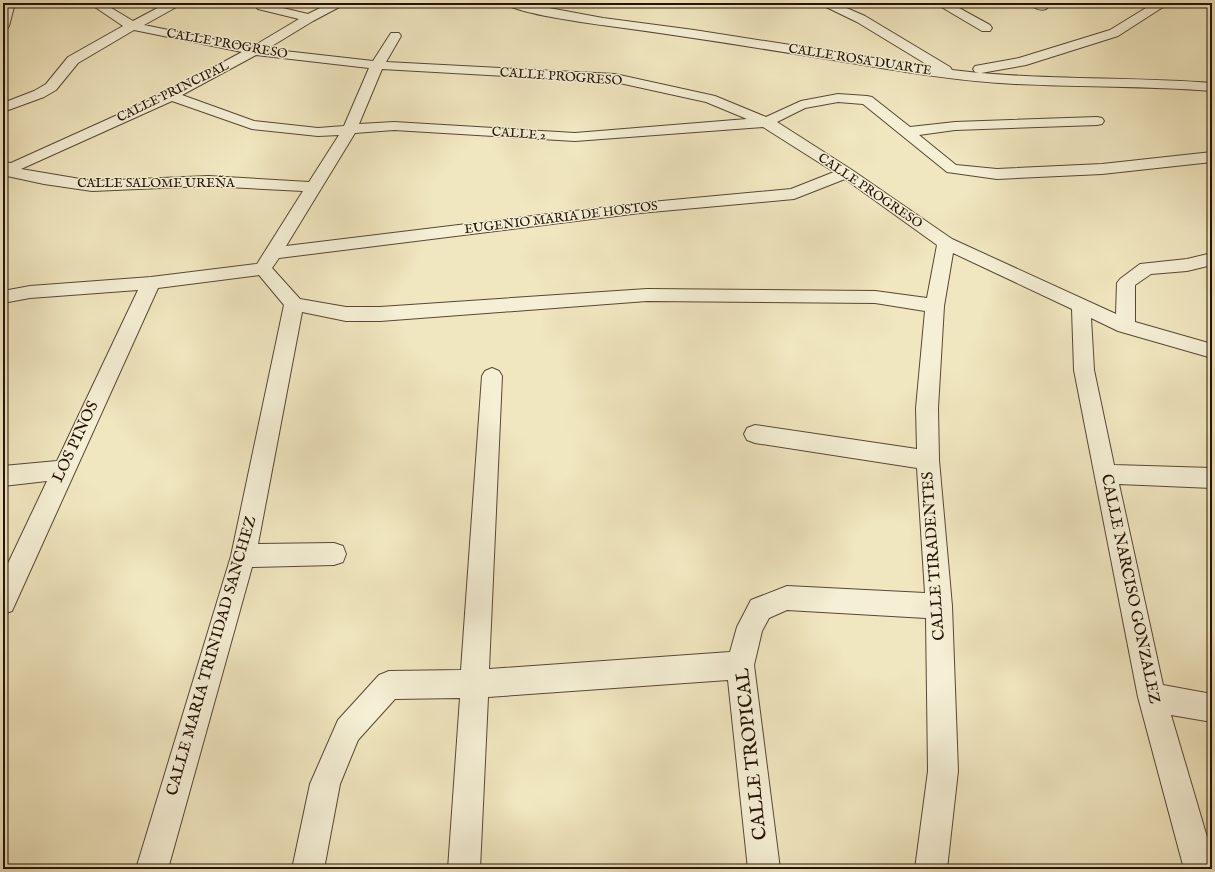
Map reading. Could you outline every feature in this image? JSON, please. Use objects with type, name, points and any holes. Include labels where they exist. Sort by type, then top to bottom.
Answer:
[{"type":"street","points":[[3,26],[9,3]]},
{"type":"street","name":"CALLE PROGRESO","points":[[95,3],[132,26],[254,51],[377,65],[615,78],[710,99],[766,122],[846,173],[946,243],[1125,326],[1212,351]]},
{"type":"street","points":[[3,108],[26,100],[51,87],[73,60],[176,3]]},
{"type":"street","points":[[266,3],[262,7],[309,18]]},
{"type":"street","name":"CALLE PRINCIPAL","points":[[4,169],[171,96],[254,51],[309,18],[339,3]]},
{"type":"street","points":[[826,3],[861,19],[952,74],[1021,62],[1114,33],[1159,4]]},
{"type":"street","points":[[942,3],[986,28]]},
{"type":"street","name":"CALLE ROSA DUARTE","points":[[521,4],[603,22],[694,34],[892,66],[952,74],[1014,80],[1160,83],[1212,87]]},
{"type":"street","points":[[395,36],[377,65],[350,129],[315,187],[267,261],[294,304],[346,314],[380,314],[647,295],[875,297],[935,306]]},
{"type":"street","name":"CALLE 2","points":[[171,96],[252,125],[318,132],[394,126],[575,137],[766,122],[800,105],[838,98],[867,100],[908,132]]},
{"type":"street","points":[[908,132],[955,126],[1096,121]]},
{"type":"street","points":[[908,132],[952,169],[997,174],[1102,169],[1212,157]]},
{"type":"street","name":"CALLE SALOME UREÑA","points":[[4,169],[44,179],[92,186],[208,181],[315,187]]},
{"type":"street","name":"EUGENIO MARIA DE HOSTOS","points":[[3,297],[30,292],[151,283],[267,261],[640,208],[794,194],[846,173]]},
{"type":"street","name":"CALLE TIRADENTES","points":[[931,869],[944,771],[939,606],[928,460],[927,408],[935,306],[946,243]]},
{"type":"street","points":[[1125,326],[1126,283],[1146,268],[1187,265],[1212,259]]},
{"type":"street","points":[[1187,265],[1212,272]]},
{"type":"street","name":"LOS PINOS","points":[[3,602],[151,283]]},
{"type":"street","name":"CALLE MARIA TRINIDAD SANCHEZ","points":[[152,869],[243,556],[294,304]]},
{"type":"street","name":"CALLE NARCISO GONZALEZ","points":[[1081,306],[1084,370],[1152,697],[1200,869]]},
{"type":"street","points":[[464,869],[492,376]]},
{"type":"street","points":[[755,434],[928,460]]},
{"type":"street","points":[[3,476],[63,470]]},
{"type":"street","points":[[1105,474],[1212,478]]},
{"type":"street","points":[[243,556],[334,554]]},
{"type":"street","name":"CALLE TROPICAL","points":[[764,869],[740,665],[750,627],[760,609],[786,598],[939,606]]},
{"type":"street","points":[[308,869],[325,784],[348,730],[389,685],[474,684],[740,665]]},
{"type":"street","points":[[1152,697],[1212,708]]}]
